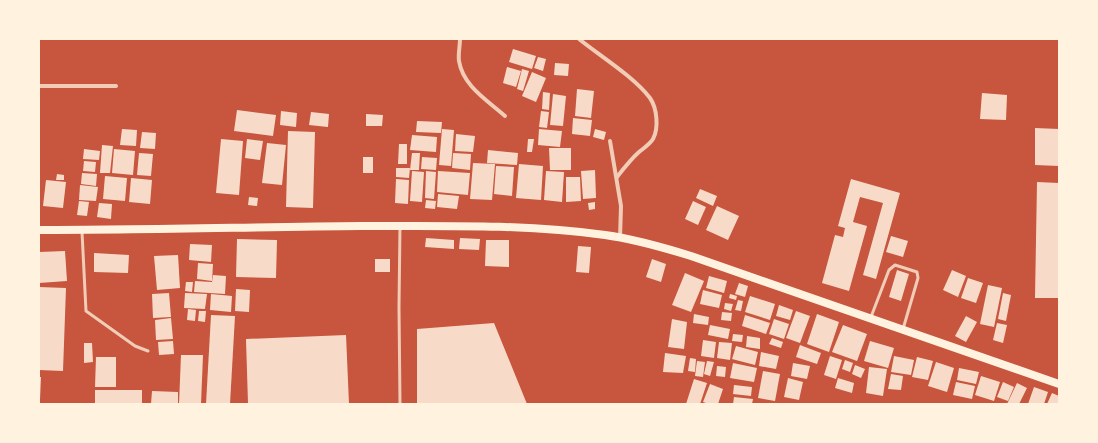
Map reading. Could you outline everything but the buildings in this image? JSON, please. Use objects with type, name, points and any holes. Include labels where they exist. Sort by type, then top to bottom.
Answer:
[{"type":"main road","points":[[39,230],[400,226],[563,230],[620,238],[657,246],[691,256],[1059,384]]},
{"type":"street","points":[[460,39],[459,60],[462,73],[470,86],[505,116]]},
{"type":"street","points":[[579,39],[636,84],[650,98],[654,105],[656,113],[656,126],[652,141],[639,152],[617,177]]},
{"type":"street","points":[[39,86],[116,86]]},
{"type":"street","points":[[610,141],[617,177],[621,214],[620,238]]},
{"type":"lane","points":[[400,226],[400,404]]},
{"type":"lane","points":[[82,230],[86,311],[135,346],[148,351]]},
{"type":"lane","points":[[870,319],[889,270],[895,265],[917,272],[918,278],[903,330]]}]
